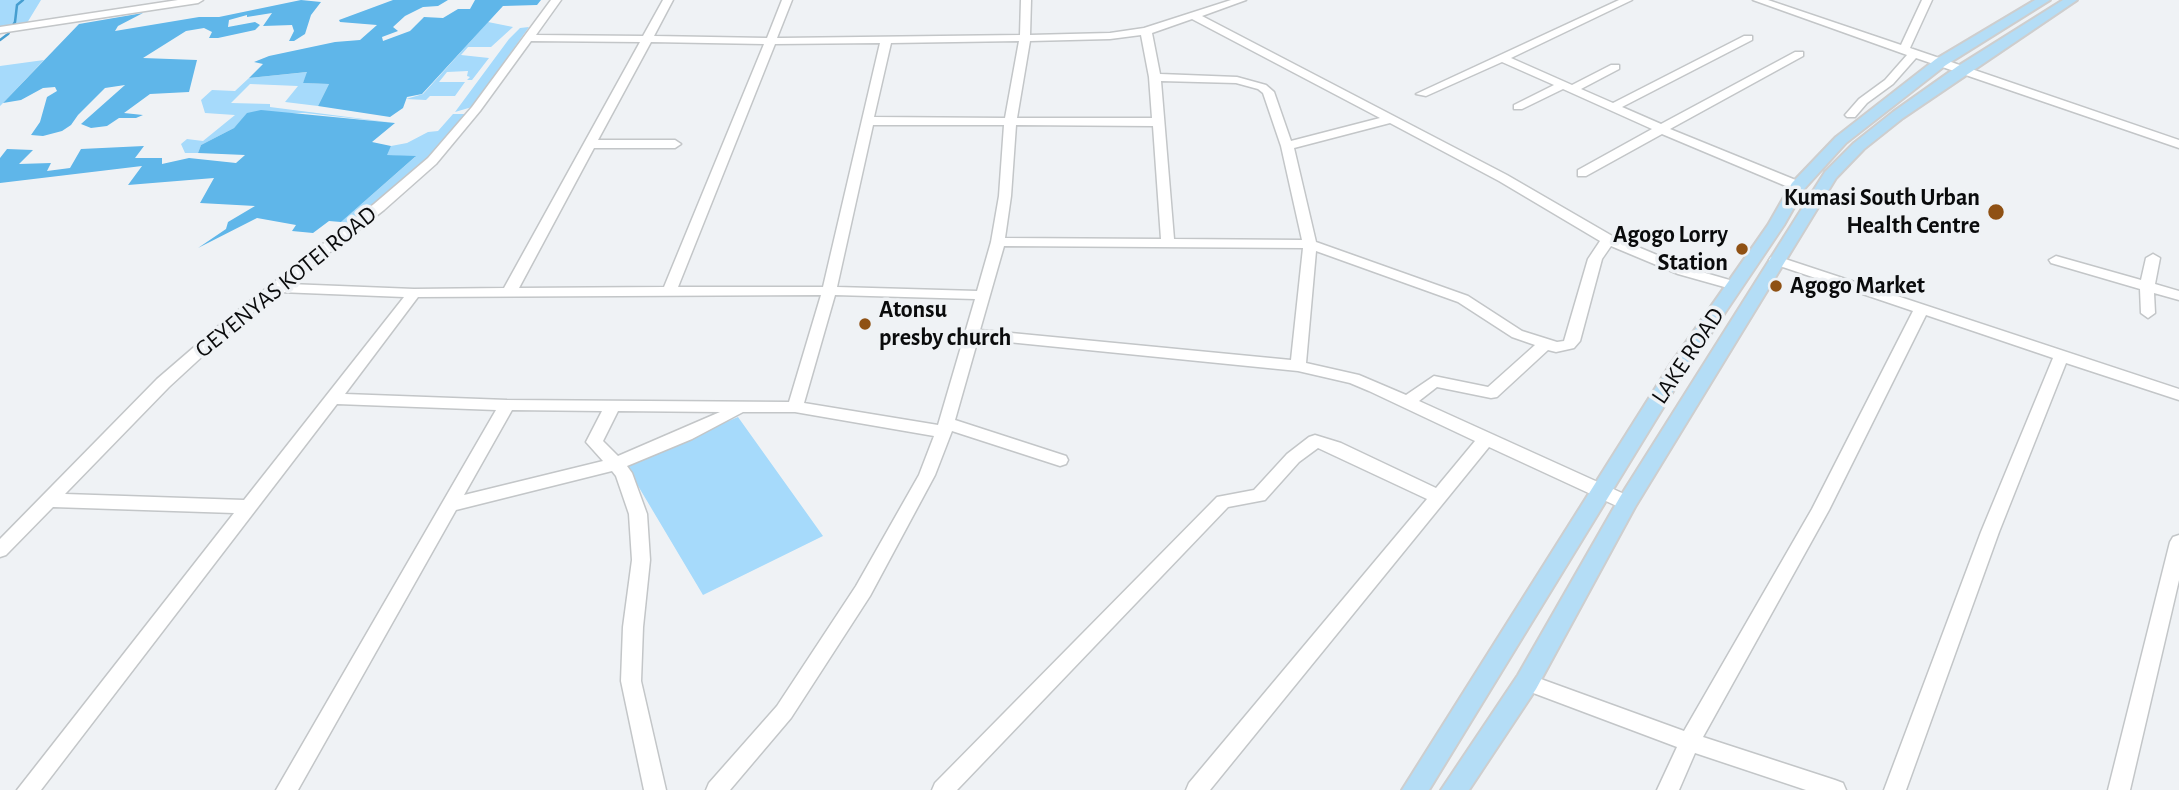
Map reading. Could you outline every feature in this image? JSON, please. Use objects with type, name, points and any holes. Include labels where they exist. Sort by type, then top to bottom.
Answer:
[{"type":"main road","name":"LAKE ROAD","points":[[1415,790],[1675,372],[1735,286],[1798,186],[1840,140],[1941,62],[2044,0]]},
{"type":"main road","name":"LAKE ROAD","points":[[1454,790],[1527,682],[1627,503],[1830,175],[1847,157],[1898,115],[1963,69],[2071,0]]},
{"type":"street","points":[[0,30],[198,0]]},
{"type":"street","name":"GEYENYAS KOTEI ROAD","points":[[0,550],[163,383],[274,288],[379,207],[432,161],[476,109],[555,0]]},
{"type":"street","points":[[509,293],[668,0]]},
{"type":"street","points":[[669,292],[788,0]]},
{"type":"street","points":[[717,790],[784,712],[863,591],[927,475],[945,427],[998,242],[1006,196],[1010,122],[1025,38],[1027,0]]},
{"type":"street","points":[[528,38],[771,41],[1111,36],[1146,31],[1241,0]]},
{"type":"street","points":[[1422,94],[1627,0]]},
{"type":"street","points":[[1758,0],[2179,144]]},
{"type":"street","points":[[1851,115],[1863,101],[1889,82],[1908,63],[1909,51],[1927,0]]},
{"type":"street","points":[[1194,16],[1503,178],[1609,240],[1682,271],[1735,286]]},
{"type":"street","points":[[1146,31],[1155,77],[1168,244]]},
{"type":"street","points":[[1612,108],[1748,38]]},
{"type":"street","points":[[795,407],[829,291],[886,40]]},
{"type":"street","points":[[1582,173],[1799,54]]},
{"type":"street","points":[[1502,58],[1661,130],[1798,186]]},
{"type":"street","points":[[1518,107],[1615,67]]},
{"type":"street","points":[[1155,77],[1223,78],[1262,87],[1268,92],[1287,146],[1310,244],[1298,366]]},
{"type":"street","points":[[1287,146],[1392,119]]},
{"type":"street","points":[[866,121],[1158,122]]},
{"type":"street","points":[[590,144],[675,144]]},
{"type":"street","points":[[998,242],[1310,244],[1463,299],[1482,309],[1509,330],[1544,345],[1563,347],[1573,341],[1595,259],[1609,240]]},
{"type":"street","points":[[2148,313],[2147,287],[2153,258]]},
{"type":"street","points":[[1776,260],[2179,395]]},
{"type":"street","points":[[2056,260],[2179,296]]},
{"type":"street","points":[[274,288],[414,293],[829,291],[982,295]]},
{"type":"street","points":[[28,790],[414,293]]},
{"type":"street","points":[[1668,790],[1689,742],[1820,510],[1922,308]]},
{"type":"street","points":[[971,334],[1298,366],[1354,379],[1627,503]]},
{"type":"street","points":[[1407,402],[1434,381],[1491,393],[1544,345]]},
{"type":"street","points":[[1895,790],[1990,531],[2061,357]]},
{"type":"street","points":[[333,399],[507,405],[795,407],[945,427],[1060,460]]},
{"type":"street","points":[[287,790],[507,405]]},
{"type":"street","points":[[613,406],[594,442],[624,473],[638,514],[641,560],[633,627],[631,681],[655,790]]},
{"type":"street","points":[[449,505],[615,464],[732,413],[739,407]]},
{"type":"street","points":[[1197,790],[1486,439]]},
{"type":"street","points":[[943,790],[1223,501],[1259,496],[1299,453],[1315,441],[1335,447],[1438,497]]},
{"type":"street","points":[[48,500],[248,507]]},
{"type":"street","points":[[2119,790],[2179,542]]},
{"type":"street","points":[[1527,682],[1689,742],[1836,790]]},
{"type":"shaded area","points":[[0,0],[41,0],[27,23],[0,27]]},
{"type":"shaded area","points":[[301,0],[321,2],[311,15],[305,34],[294,41],[289,41],[294,31],[292,25],[263,26],[272,13],[247,15],[229,20],[228,27],[255,22],[260,25],[255,30],[218,38],[209,38],[212,32],[204,28],[186,31],[143,58],[197,60],[189,92],[150,94],[124,113],[143,115],[136,118],[119,118],[107,126],[91,128],[81,124],[125,85],[105,88],[71,125],[62,131],[43,136],[31,135],[40,122],[47,97],[57,91],[55,87],[43,88],[21,100],[3,103],[79,24],[143,13],[118,26],[115,31],[199,17],[219,17]]},
{"type":"shaded area","points":[[393,0],[448,0],[438,6],[423,7],[405,16],[393,27],[398,31],[382,37],[383,41],[410,31],[424,17],[443,18],[458,9],[470,9],[475,0],[541,0],[537,5],[503,6],[422,94],[407,97],[403,108],[390,117],[318,106],[329,84],[303,83],[307,72],[249,78],[263,64],[254,62],[269,56],[335,42],[360,40],[377,25],[339,20]]},
{"type":"shaded area","points":[[488,22],[513,27],[491,47],[468,47],[461,55],[489,58],[472,80],[467,80],[470,77],[467,76],[468,71],[447,72],[439,82],[465,82],[455,96],[430,96],[426,100],[406,99],[423,94]]},
{"type":"shaded area","points":[[529,27],[472,107],[455,112],[509,39],[520,28]]},
{"type":"shaded area","points":[[44,60],[3,103],[0,106],[0,66]]},
{"type":"shaded area","points":[[308,72],[303,83],[329,84],[318,106],[285,102],[298,86],[250,84],[231,103],[270,104],[270,107],[395,123],[305,113],[247,114],[234,128],[201,145],[198,153],[185,153],[181,144],[187,139],[203,141],[235,115],[205,113],[201,100],[212,90],[235,91],[249,78]]},
{"type":"shaded area","points":[[261,110],[395,123],[372,142],[391,146],[387,155],[416,156],[341,222],[329,221],[313,233],[292,231],[296,225],[257,218],[198,248],[226,229],[228,222],[255,206],[200,203],[214,178],[128,185],[142,166],[0,183],[0,158],[7,149],[33,150],[19,164],[51,163],[47,171],[70,168],[81,149],[144,146],[135,158],[162,158],[162,164],[189,158],[236,163],[245,155],[198,153],[201,145],[234,128],[247,113]]},
{"type":"shaded area","points":[[453,114],[468,114],[423,165],[354,223],[341,222],[415,157],[386,155],[391,146],[438,131]]},
{"type":"shaded area","points":[[738,417],[823,536],[703,595],[625,464]]},
{"type":"waterway","points":[[0,40],[8,34],[15,22],[17,5],[23,0]]},
{"type":"place","name":"Kumasi South Urban Health Centre","points":[[1996,212]]},
{"type":"place","name":"Agogo Lorry Station","points":[[1742,249]]},
{"type":"place","name":"Agogo Market","points":[[1776,286]]},
{"type":"place","name":"Atonsu presby church","points":[[865,324]]}]
